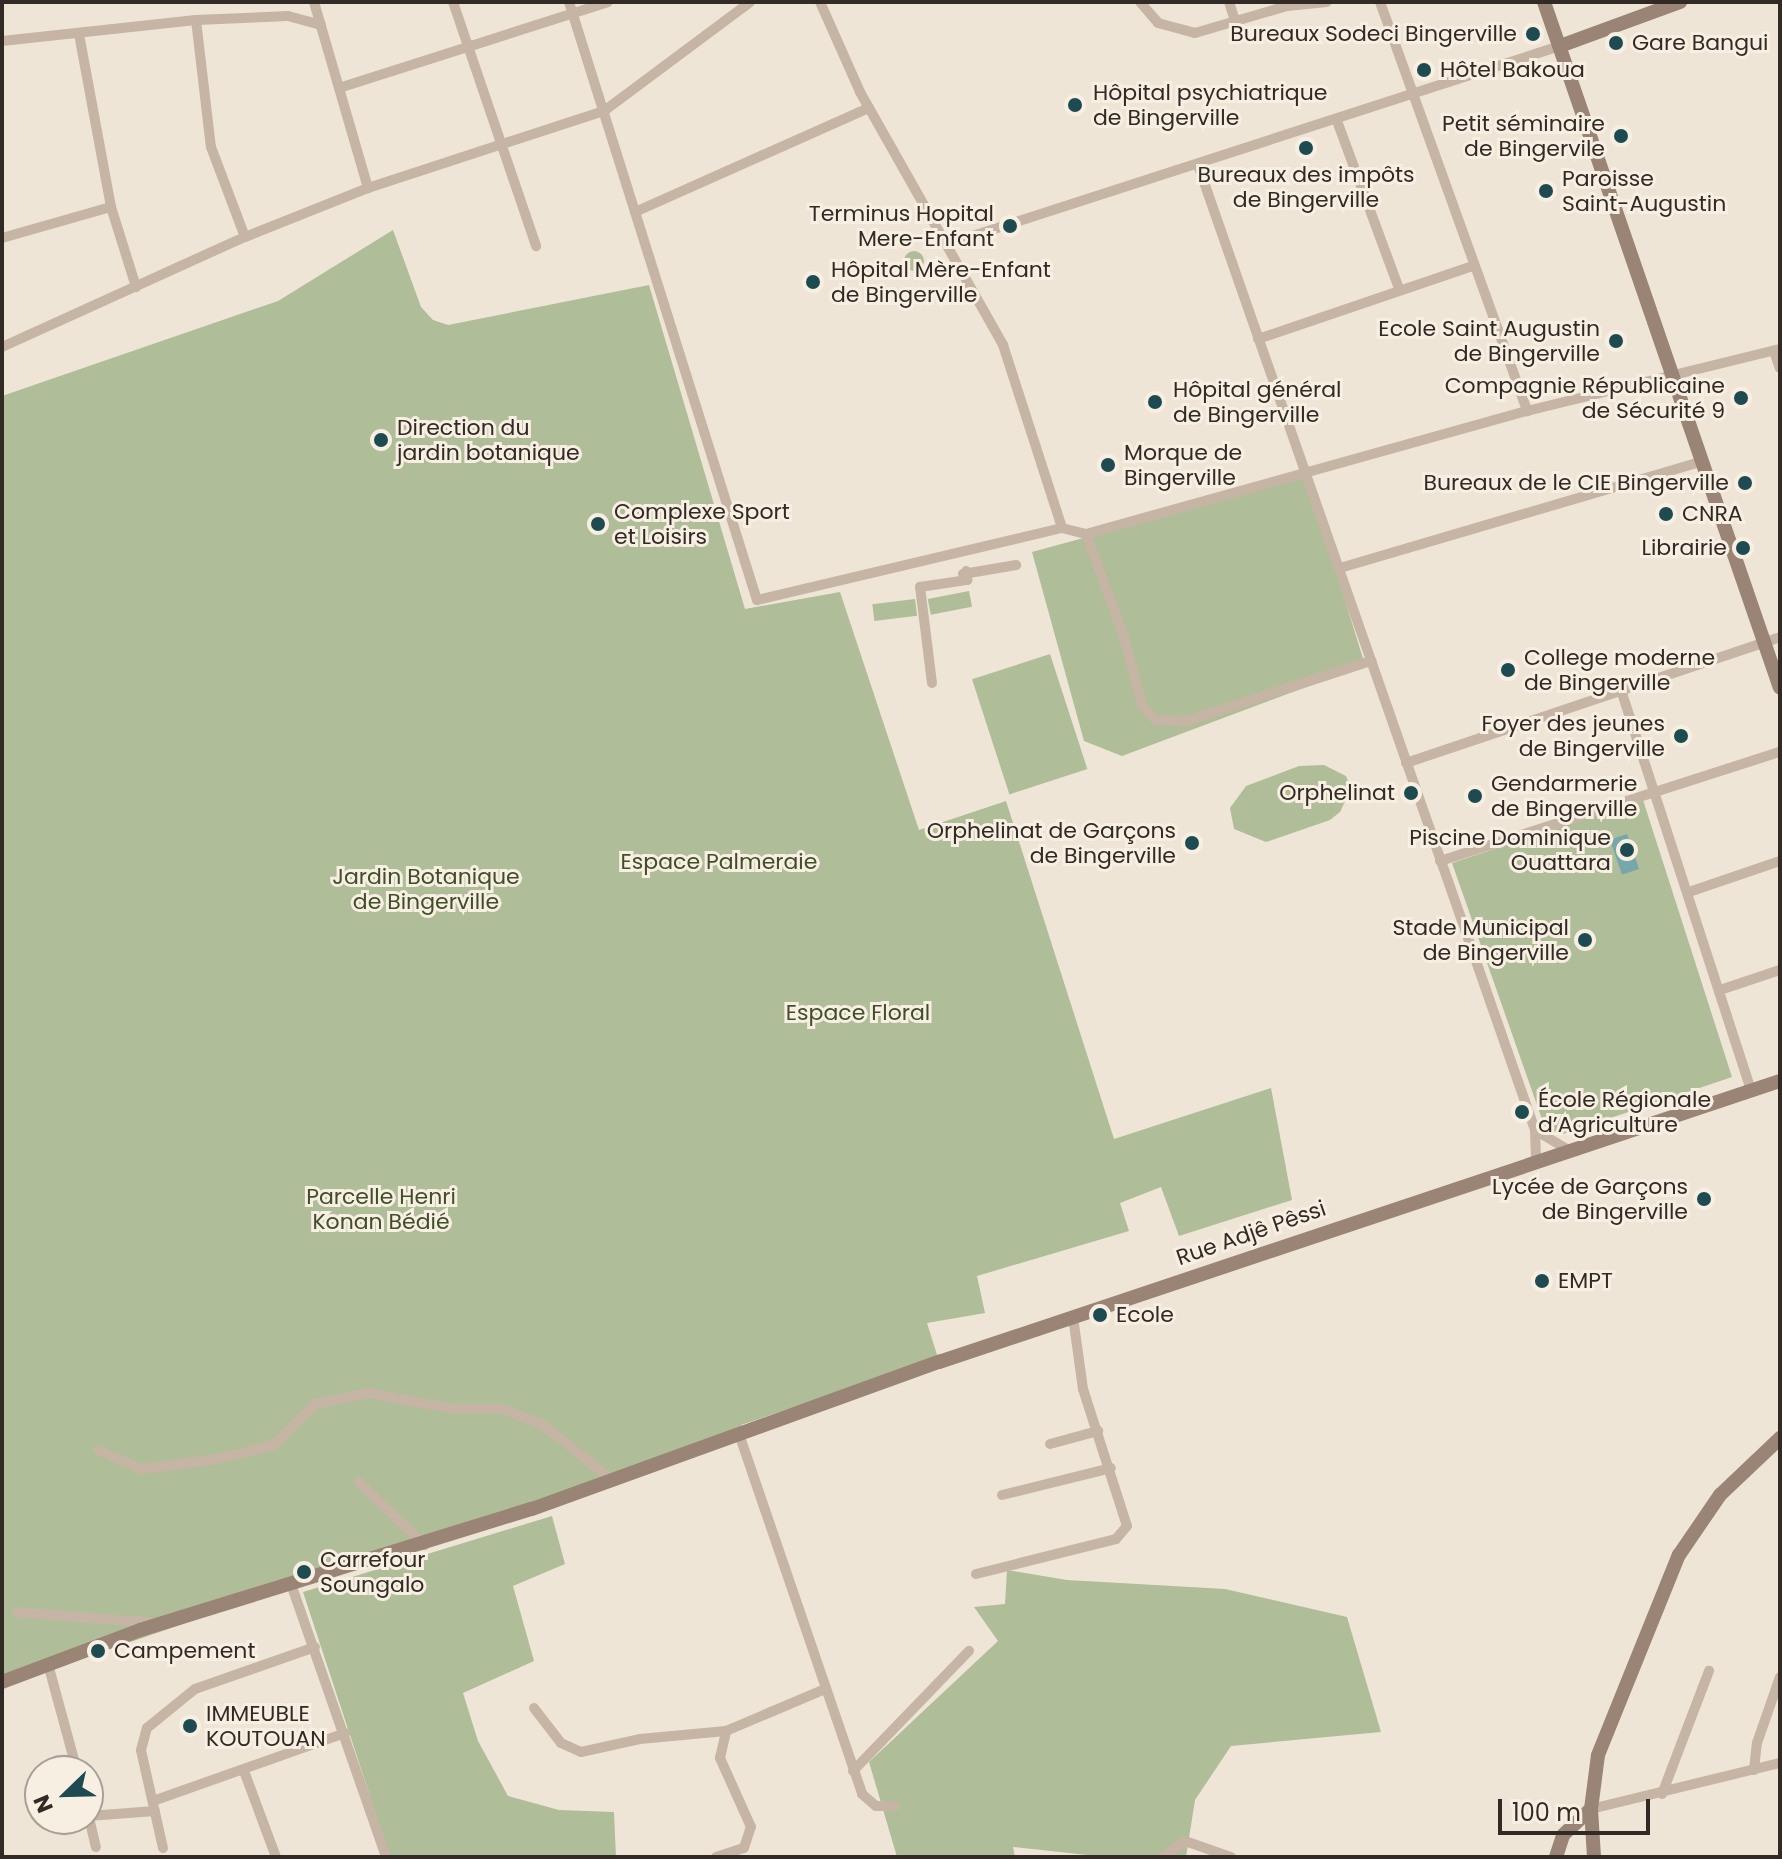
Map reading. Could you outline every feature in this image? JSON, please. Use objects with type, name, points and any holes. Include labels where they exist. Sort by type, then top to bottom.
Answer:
[{"type":"street","points":[[314,2],[368,188]]},
{"type":"street","points":[[453,2],[536,246]]},
{"type":"street","points":[[569,2],[757,600],[1062,528],[1086,534],[1527,411],[1777,350],[1780,368]]},
{"type":"street","points":[[339,88],[608,2]]},
{"type":"street","points":[[2,347],[245,237],[368,188],[604,111],[750,2]]},
{"type":"street","points":[[820,2],[869,108],[1003,345],[1062,528]]},
{"type":"street","points":[[1140,2],[1158,23],[1182,32],[1235,21],[1286,4],[1327,2]]},
{"type":"street","points":[[1229,2],[1235,21]]},
{"type":"street","points":[[1380,2],[1472,266],[1527,411]]},
{"type":"street","points":[[1544,2],[1780,688]]},
{"type":"street","points":[[948,244],[1412,97],[1679,2]]},
{"type":"street","points":[[2,41],[196,20],[288,16],[321,25]]},
{"type":"street","points":[[196,20],[211,147],[245,237]]},
{"type":"street","points":[[79,34],[111,207],[136,287]]},
{"type":"street","points":[[635,212],[869,108]]},
{"type":"street","points":[[1337,121],[1399,289]]},
{"type":"street","points":[[1198,165],[1303,474],[1340,568],[1535,1130],[1536,1161]]},
{"type":"street","points":[[2,238],[111,207]]},
{"type":"street","points":[[1258,339],[1472,266]]},
{"type":"street","points":[[1340,568],[1703,461]]},
{"type":"street","points":[[1086,534],[1124,637],[1142,705],[1155,720],[1187,721],[1371,661]]},
{"type":"street","points":[[932,683],[920,587],[967,580],[965,572],[1016,565]]},
{"type":"street","points":[[1406,763],[1780,637]]},
{"type":"street","points":[[1621,690],[1751,1091]]},
{"type":"street","points":[[1440,861],[1780,752]]},
{"type":"street","points":[[1689,892],[1780,861]]},
{"type":"street","points":[[1720,990],[1780,970]]},
{"type":"street","name":"Rue Adjê Pêssi","points":[[2,1682],[163,1623],[424,1545],[738,1431],[1780,1081]]},
{"type":"street","points":[[1535,1130],[1568,1150]]},
{"type":"street","points":[[976,1574],[1123,1534],[1127,1514],[1083,1389],[1073,1317]]},
{"type":"street","points":[[98,1450],[141,1469],[216,1459],[274,1445],[315,1404],[368,1393],[454,1409],[503,1409],[543,1425],[611,1479]]},
{"type":"street","points":[[738,1431],[853,1771],[868,1802],[895,1806]]},
{"type":"street","points":[[1050,1444],[1098,1431]]},
{"type":"street","points":[[1594,1857],[1591,1809],[1605,1734],[1679,1555],[1720,1495],[1780,1438]]},
{"type":"street","points":[[1002,1495],[1111,1468]]},
{"type":"street","points":[[359,1482],[424,1545]]},
{"type":"street","points":[[291,1584],[386,1857]]},
{"type":"street","points":[[17,1612],[163,1623]]},
{"type":"street","points":[[163,1848],[142,1740],[166,1709],[195,1689],[315,1647]]},
{"type":"street","points":[[853,1771],[969,1651]]},
{"type":"street","points":[[48,1664],[73,1755]]},
{"type":"street","points":[[1662,1794],[1709,1671]]},
{"type":"street","points":[[1754,1770],[1757,1743],[1780,1677]]},
{"type":"street","points":[[534,1708],[561,1743],[581,1752],[640,1739],[726,1731],[825,1689]]},
{"type":"street","points":[[716,1857],[744,1848],[751,1827],[720,1758],[726,1731]]},
{"type":"street","points":[[104,1812],[154,1806],[345,1733]]},
{"type":"street","points":[[1556,1857],[1563,1835],[1591,1809],[1780,1763]]},
{"type":"street","points":[[244,1771],[276,1857]]},
{"type":"street","points":[[93,1835],[96,1847]]},
{"type":"street","points":[[1163,1857],[1185,1841],[1231,1857]]},
{"type":"green space","name":"Jardin Botanique de Bingerville","points":[[393,230],[421,307],[433,320],[448,325],[649,285],[745,609],[840,592],[919,830],[1006,801],[1114,1139],[1271,1088],[1292,1200],[1179,1236],[1161,1187],[1120,1203],[1129,1231],[977,1276],[985,1313],[927,1323],[938,1358],[741,1425],[743,1432],[2,1686],[2,396],[278,301]]},
{"type":"green space","points":[[910,251],[918,251],[924,261],[918,271],[910,271],[904,265],[904,257]]},
{"type":"green space","points":[[1307,477],[1365,665],[1122,756],[1084,741],[1032,552]]},
{"type":"green space","points":[[969,591],[972,607],[931,615],[928,599]]},
{"type":"green space","points":[[915,599],[917,616],[874,621],[872,604]]},
{"type":"green space","points":[[1050,654],[1087,769],[1009,794],[972,679]]},
{"type":"green space","points":[[1324,765],[1346,776],[1351,789],[1340,812],[1330,820],[1266,842],[1234,829],[1230,808],[1246,786],[1299,766]]},
{"type":"green space","name":"Stade Municipal de Bingerville","points":[[1643,800],[1732,1077],[1560,1135],[1544,1125],[1452,863]]},
{"type":"green space","points":[[552,1516],[565,1564],[513,1586],[534,1661],[463,1693],[478,1741],[508,1796],[559,1810],[614,1812],[616,1857],[390,1857],[303,1592]]},
{"type":"green space","points":[[1007,1570],[1067,1580],[1225,1589],[1347,1617],[1381,1732],[1231,1746],[1195,1800],[1186,1857],[1106,1857],[1013,1847],[1015,1857],[897,1857],[869,1762],[998,1641],[974,1607],[1005,1604]]},
{"type":"water","points":[[1627,834],[1639,869],[1622,875],[1610,840]]},
{"type":"place","name":"Bureaux Sodeci Bingerville","points":[[1533,34]]},
{"type":"place","name":"Gare Bangui","points":[[1616,43]]},
{"type":"place","name":"Hôtel Bakoua","points":[[1424,70]]},
{"type":"place","name":"Hôpital psychiatrique de Bingerville","points":[[1075,105]]},
{"type":"place","name":"Petit séminaire de Bingervile","points":[[1621,136]]},
{"type":"place","name":"Bureaux des impôts de Bingerville","points":[[1306,148]]},
{"type":"place","name":"Paroisse Saint-Augustin","points":[[1546,191]]},
{"type":"place","name":"Terminus Hopital Mere-Enfant","points":[[1010,226]]},
{"type":"place","name":"Hôpital Mère-Enfant de Bingerville","points":[[813,282]]},
{"type":"place","name":"Ecole Saint Augustin de Bingerville","points":[[1616,341]]},
{"type":"place","name":"Compagnie Républicaine de Sécurité 9","points":[[1741,398]]},
{"type":"place","name":"Hôpital général de Bingerville","points":[[1155,402]]},
{"type":"place","name":"Direction du jardin botanique","points":[[381,440]]},
{"type":"place","name":"Morque de Bingerville","points":[[1108,465]]},
{"type":"place","name":"Bureaux de le CIE Bingerville","points":[[1745,483]]},
{"type":"place","name":"CNRA","points":[[1666,514]]},
{"type":"place","name":"Complexe Sport et Loisirs","points":[[598,524]]},
{"type":"place","name":"Librairie","points":[[1743,548]]},
{"type":"place","name":"College moderne de Bingerville","points":[[1508,670]]},
{"type":"place","name":"Foyer des jeunes de Bingerville","points":[[1681,736]]},
{"type":"place","name":"Orphelinat","points":[[1411,793]]},
{"type":"place","name":"Gendarmerie de Bingerville","points":[[1475,796]]},
{"type":"place","name":"Orphelinat de Garçons de Bingerville","points":[[1192,843]]},
{"type":"place","name":"Piscine Dominique Ouattara","points":[[1627,850]]},
{"type":"place","name":"Stade Municipal de Bingerville","points":[[1585,940]]},
{"type":"place","name":"École Régionale d’Agriculture","points":[[1522,1112]]},
{"type":"place","name":"Lycée de Garçons de Bingerville","points":[[1704,1199]]},
{"type":"place","name":"EMPT","points":[[1542,1281]]},
{"type":"place","name":"Ecole","points":[[1100,1315]]},
{"type":"place","name":"Carrefour Soungalo","points":[[304,1572]]},
{"type":"place","name":"Campement","points":[[98,1651]]},
{"type":"place","name":"IMMEUBLE KOUTOUAN","points":[[190,1726]]},
{"type":"park label","name":"Espace Palmeraie","points":[[719,862]]},
{"type":"park label","name":"Espace Floral","points":[[858,1013]]},
{"type":"park label","name":"Parcelle Henri Konan Bédié","points":[[381,1208]]}]
